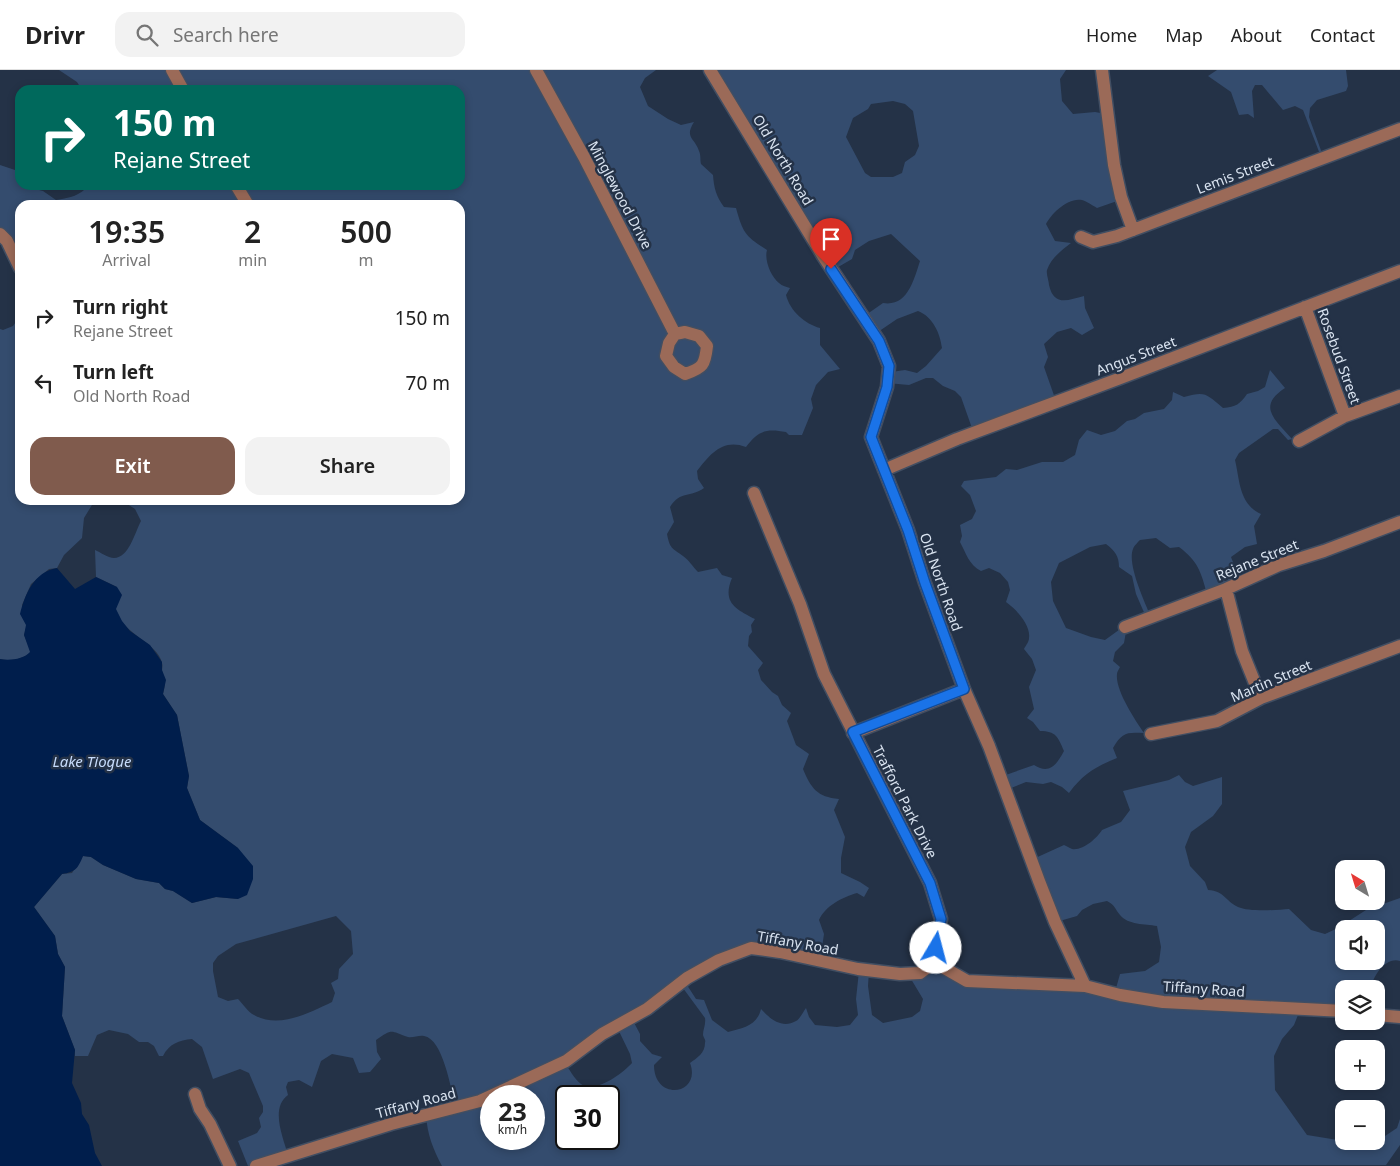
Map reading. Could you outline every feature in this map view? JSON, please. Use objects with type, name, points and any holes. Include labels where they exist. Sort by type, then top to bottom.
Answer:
[{"type":"street","points":[[172,70],[180,85]]},
{"type":"street","name":"Minglewood Drive","points":[[536,70],[584,157],[676,334]]},
{"type":"street","name":"Old North Road","points":[[710,70],[823,256],[879,341],[889,366],[887,387],[871,437],[908,530],[925,583],[964,689],[989,746],[1055,922],[1085,986]]},
{"type":"street","points":[[1102,70],[1114,165],[1121,197],[1133,230]]},
{"type":"street","name":"Lemis Street","points":[[1081,238],[1092,242],[1133,230],[1400,129]]},
{"type":"street","points":[[0,234],[7,242],[15,258]]},
{"type":"street","name":"Angus Street","points":[[884,470],[958,439],[1118,380],[1400,271]]},
{"type":"street","name":"Rosebud Street","points":[[1305,307],[1345,416]]},
{"type":"street","points":[[1299,441],[1345,416],[1400,396]]},
{"type":"street","name":"Trafford Park Drive","points":[[754,493],[800,604],[824,674],[930,883],[941,919],[934,962]]},
{"type":"street","name":"Rejane Street","points":[[1125,627],[1226,588],[1279,565],[1324,551],[1400,522]]},
{"type":"street","points":[[1226,588],[1242,651],[1261,698]]},
{"type":"street","name":"Martin Street","points":[[1151,734],[1217,721],[1261,698],[1400,646]]},
{"type":"street","points":[[853,732],[964,689]]},
{"type":"street","name":"Tiffany Road","points":[[256,1166],[391,1124],[480,1101],[566,1061],[602,1034],[647,1010],[687,978],[718,960],[751,948],[780,952],[858,969],[900,974],[920,973],[934,962],[967,981],[1085,986],[1120,995],[1163,1002],[1335,1012]]},
{"type":"street","points":[[1385,1016],[1400,1017]]},
{"type":"street","points":[[195,1094],[200,1109],[210,1124],[230,1166]]},
{"type":"shaded area","points":[[59,70],[656,70],[645,78],[640,87],[648,106],[681,125],[694,122],[690,131],[691,138],[700,153],[701,164],[713,175],[716,192],[721,203],[724,207],[736,208],[743,229],[749,237],[767,250],[767,263],[773,277],[780,284],[790,288],[786,295],[791,306],[799,316],[820,328],[820,345],[840,369],[828,372],[816,385],[811,399],[813,408],[802,435],[789,435],[786,432],[773,430],[763,432],[754,437],[746,447],[738,445],[724,446],[712,454],[697,471],[698,479],[704,488],[678,498],[670,507],[674,522],[667,534],[668,539],[672,548],[687,559],[698,572],[717,568],[722,575],[732,578],[729,593],[732,604],[755,619],[751,625],[752,632],[749,636],[748,646],[763,663],[758,670],[761,680],[778,696],[782,705],[791,713],[787,721],[796,745],[809,754],[803,769],[806,776],[820,794],[839,799],[834,810],[845,837],[841,858],[841,873],[869,888],[864,897],[857,893],[846,897],[830,906],[822,915],[819,920],[824,934],[820,961],[750,948],[685,982],[696,999],[704,1000],[712,1020],[728,1032],[753,1023],[761,1009],[777,1022],[786,1024],[796,1021],[806,1008],[809,1017],[815,1025],[837,1027],[850,1025],[858,1015],[856,999],[859,971],[869,971],[868,986],[872,1015],[883,1023],[912,1017],[920,1011],[923,999],[908,974],[934,963],[967,981],[1115,992],[1120,974],[1145,971],[1159,962],[1161,947],[1157,926],[1127,921],[1107,901],[1093,904],[1082,910],[1077,916],[1056,922],[1031,860],[1064,845],[1072,849],[1081,848],[1097,837],[1102,830],[1121,822],[1130,810],[1123,791],[1169,780],[1179,775],[1185,782],[1193,786],[1222,777],[1222,804],[1213,816],[1191,832],[1185,847],[1190,866],[1205,882],[1208,890],[1222,894],[1234,905],[1243,909],[1289,909],[1311,930],[1325,934],[1335,929],[1335,970],[1380,970],[1374,980],[1335,980],[1335,1011],[1300,1010],[1294,1025],[1282,1039],[1274,1056],[1275,1090],[1307,1135],[1335,1140],[1335,1150],[1385,1150],[1385,1136],[1397,1128],[1400,1119],[1400,1145],[1386,1165],[442,1166],[431,1141],[426,1114],[455,1105],[441,1055],[431,1039],[424,1036],[408,1037],[389,1032],[376,1040],[377,1052],[381,1059],[370,1072],[359,1073],[353,1058],[332,1054],[321,1061],[312,1087],[299,1080],[288,1082],[286,1087],[288,1095],[280,1107],[279,1123],[288,1155],[248,1166],[238,1141],[257,1133],[261,1127],[259,1118],[263,1112],[263,1106],[249,1073],[240,1069],[213,1079],[202,1047],[192,1039],[175,1043],[168,1048],[163,1056],[159,1056],[154,1046],[148,1042],[139,1042],[128,1034],[109,1030],[97,1035],[88,1056],[75,1056],[75,1050],[62,1016],[65,967],[58,954],[55,936],[34,907],[62,874],[72,873],[83,856],[91,857],[103,865],[136,879],[159,883],[165,889],[173,891],[192,903],[216,897],[238,899],[238,848],[200,820],[187,788],[189,776],[177,715],[163,694],[165,682],[159,656],[120,619],[115,608],[117,587],[96,577],[95,550],[114,558],[124,554],[128,549],[141,521],[135,509],[129,505],[465,505],[465,200],[56,200],[70,197],[84,190],[465,190],[465,85],[79,85]],"holes":[[[336,916],[351,931],[353,954],[339,969],[338,979],[331,983],[335,993],[332,1002],[304,1015],[284,1020],[274,1020],[264,1019],[252,1014],[238,999],[228,1001],[218,997],[213,971],[213,963],[218,956],[236,944]],[[680,984],[705,1018],[703,1035],[705,1047],[700,1055],[690,1063],[692,1074],[689,1082],[684,1087],[676,1090],[661,1085],[656,1077],[654,1065],[662,1057],[652,1054],[640,1041],[640,1034],[631,1017]]]},
{"type":"shaded area","points":[[709,70],[1066,70],[1060,79],[1062,101],[1073,114],[1095,112],[1106,114],[1120,200],[1097,208],[1082,200],[1071,201],[1056,211],[1046,224],[1055,241],[1071,243],[1054,258],[1047,270],[1051,292],[1054,297],[1062,300],[1084,296],[1085,308],[1094,328],[1082,335],[1071,328],[1057,332],[1044,344],[1048,357],[1044,367],[1056,401],[973,431],[961,397],[955,391],[943,386],[933,378],[926,378],[909,385],[887,383],[891,372],[905,370],[917,373],[942,348],[940,337],[932,321],[918,311],[897,319],[875,334],[863,317],[883,303],[898,301],[904,296],[909,290],[920,261],[891,234],[869,241],[855,250],[852,259],[833,270]],"holes":[[[893,101],[905,104],[913,111],[919,146],[915,155],[905,162],[902,173],[893,177],[871,177],[865,173],[846,137],[853,118],[868,109],[871,104]]]},
{"type":"shaded area","points":[[1217,70],[1346,70],[1348,86],[1346,91],[1317,100],[1310,108],[1309,117],[1323,156],[1321,157],[1303,110],[1295,106],[1283,110],[1262,85],[1255,85],[1252,91],[1254,118],[1248,114],[1239,115],[1231,92],[1208,76]]},
{"type":"shaded area","points":[[0,165],[15,170],[15,190],[39,190],[56,200],[15,200],[15,261],[0,234]]},
{"type":"shaded area","points":[[15,323],[15,505],[92,505],[84,518],[82,538],[64,555],[57,568],[49,569],[31,584],[22,605],[27,625],[24,635],[31,652],[21,658],[8,660],[0,659],[0,329],[3,330]]},
{"type":"shaded area","points":[[1270,370],[1285,388],[1272,401],[1270,407],[1272,414],[1292,439],[1288,440],[1278,429],[1273,429],[1239,453],[1235,460],[1244,498],[1254,510],[1261,514],[1254,526],[1257,544],[1245,547],[1231,557],[1240,580],[1207,594],[1201,573],[1191,557],[1179,547],[1170,548],[1156,538],[1140,540],[1134,548],[1132,556],[1134,573],[1150,615],[1146,617],[1136,594],[1132,576],[1119,567],[1116,554],[1106,544],[1090,547],[1059,563],[1051,582],[1053,601],[1066,628],[1105,640],[1127,626],[1124,643],[1115,652],[1113,661],[1120,667],[1117,673],[1117,681],[1122,696],[1144,733],[1129,733],[1122,736],[1113,748],[1117,758],[1090,772],[1069,793],[1051,782],[1043,784],[1026,782],[1006,790],[1000,777],[1034,765],[1044,769],[1052,767],[1064,751],[1056,736],[1050,732],[1040,731],[1027,718],[1034,709],[1029,687],[1036,670],[1032,659],[1024,649],[1029,639],[1028,628],[1018,613],[1006,602],[1010,590],[1008,582],[1000,573],[989,568],[981,571],[977,568],[968,558],[960,542],[962,536],[960,525],[972,519],[976,511],[970,495],[961,486],[964,481],[996,477],[1006,469],[1017,470],[1042,462],[1063,462],[1075,455],[1079,440],[1087,430],[1101,435],[1115,431],[1127,421],[1135,419],[1144,413],[1164,409],[1172,400],[1173,392],[1184,397],[1202,394],[1223,408],[1234,406],[1240,403],[1247,394],[1265,387]]},
{"type":"shaded area","points":[[1400,898],[1400,961],[1385,964],[1385,920],[1350,920],[1366,910],[1385,910],[1385,903]]},
{"type":"water","name":"Lake Tiogue","points":[[57,568],[75,589],[96,577],[117,587],[122,595],[116,609],[122,621],[130,631],[150,645],[162,662],[162,670],[166,680],[163,694],[177,715],[189,776],[187,788],[200,820],[238,848],[253,866],[253,879],[247,895],[238,899],[216,897],[192,903],[173,891],[165,889],[159,883],[136,879],[103,865],[91,857],[83,856],[76,869],[62,874],[34,907],[55,936],[58,954],[65,967],[62,1016],[75,1050],[72,1083],[81,1103],[82,1114],[89,1125],[95,1153],[102,1166],[0,1166],[0,659],[16,659],[30,652],[24,635],[26,625],[20,614],[22,606],[28,592],[37,579],[49,570]]},
{"type":"route","points":[[831,269],[879,341],[889,366],[887,387],[871,437],[908,530],[925,583],[964,689],[853,732],[930,883],[941,919],[936,948]]}]
